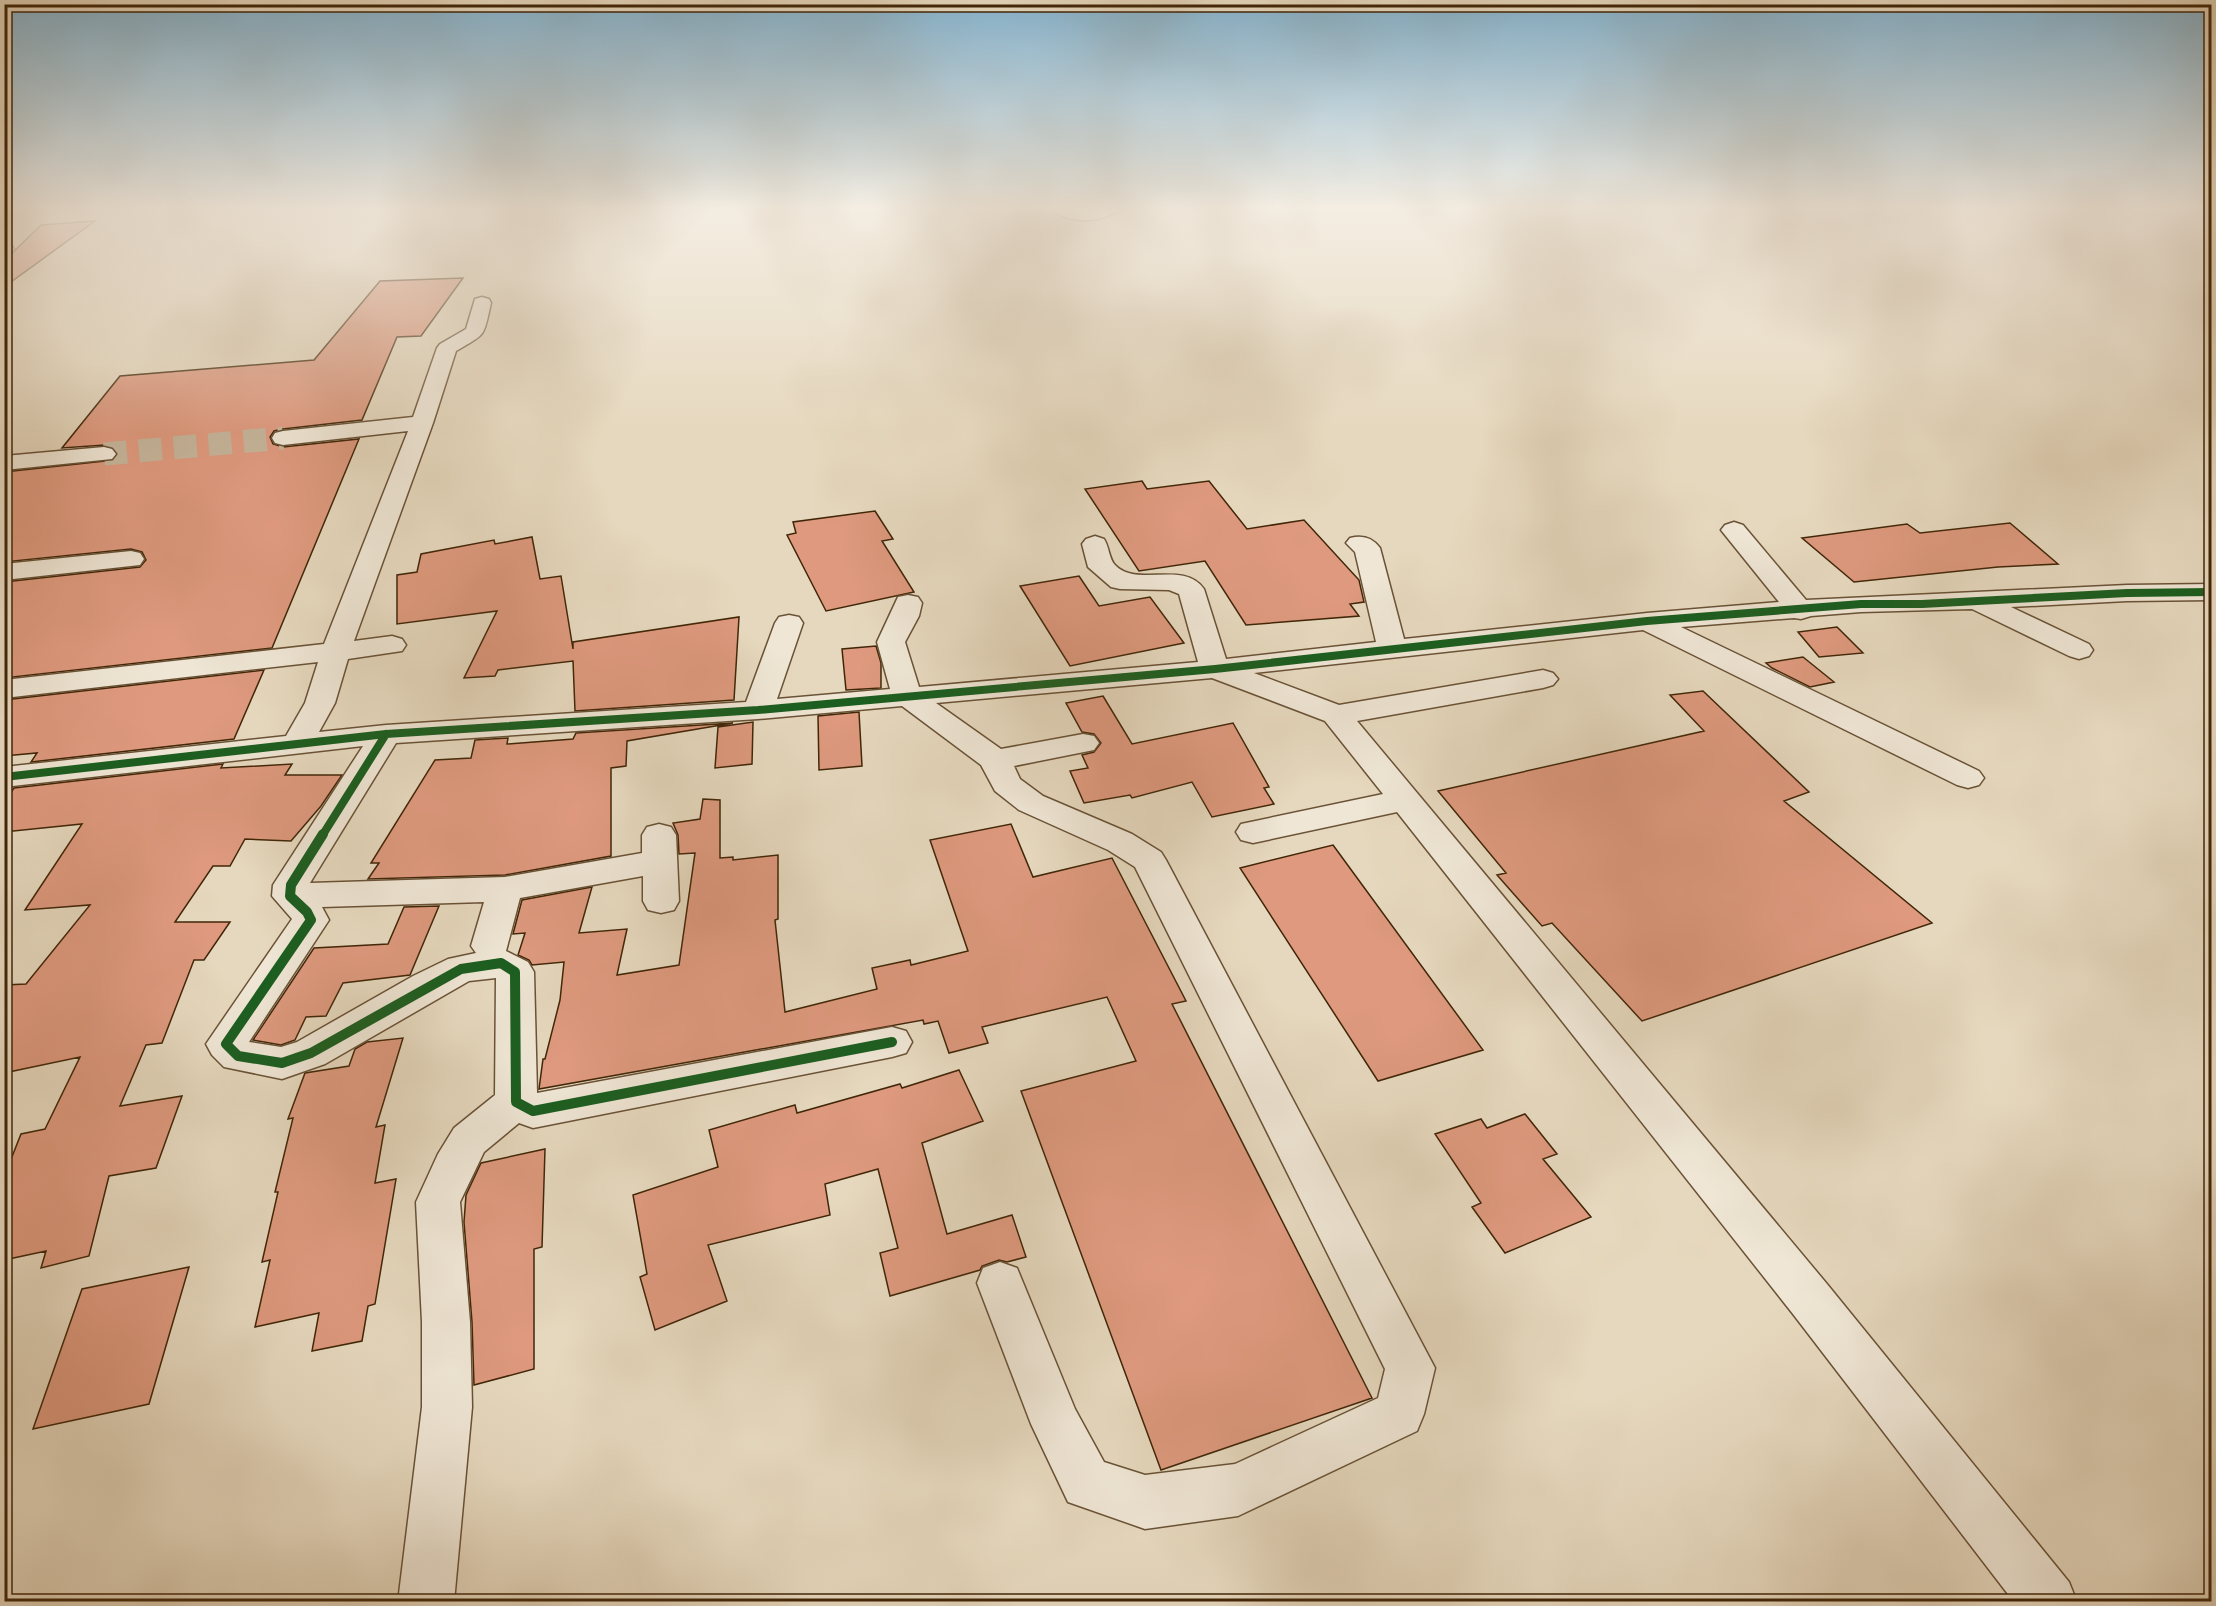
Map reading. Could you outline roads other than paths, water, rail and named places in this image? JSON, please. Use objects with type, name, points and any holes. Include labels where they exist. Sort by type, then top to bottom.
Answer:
[{"type":"street","points":[[297,744],[320,703],[336,651],[422,423],[447,348],[474,332],[482,303]]},
{"type":"street","points":[[283,438],[422,423]]},
{"type":"street","points":[[4,463],[104,454]]},
{"type":"street","points":[[1734,530],[1801,611]]},
{"type":"street","points":[[1359,543],[1367,548],[1392,650]]},
{"type":"street","points":[[1095,544],[1101,567],[1120,581],[1173,582],[1191,589],[1215,669]]},
{"type":"street","points":[[4,572],[131,559]]},
{"type":"street","points":[[4,777],[386,734],[758,710],[1215,669],[1647,621],[1801,611],[1861,604],[1978,602],[2127,593],[2211,592]]},
{"type":"street","points":[[1978,602],[2079,650]]},
{"type":"street","points":[[908,603],[905,616],[891,642],[907,696],[995,760],[1006,784],[1031,803],[1120,842],[1149,860],[1410,1368],[1399,1414],[1238,1490],[1145,1502],[1087,1483],[1056,1424],[1000,1283]]},
{"type":"street","points":[[1647,621],[1968,778]]},
{"type":"street","points":[[758,710],[789,623]]},
{"type":"street","points":[[4,689],[392,645]]},
{"type":"street","points":[[1215,669],[1336,715],[1810,1299],[2049,1602]]},
{"type":"street","points":[[1336,715],[1543,679]]},
{"type":"street","points":[[290,896],[291,885],[386,734]]},
{"type":"street","points":[[995,760],[1083,743]]},
{"type":"street","points":[[1253,832],[1405,800]]},
{"type":"street","points":[[290,896],[505,889],[659,849],[662,901]]},
{"type":"street","points":[[490,946],[505,889]]},
{"type":"street","points":[[290,896],[307,912],[311,920],[226,1044],[238,1056],[282,1063],[311,1053],[461,969],[501,963],[515,972],[516,1102]]},
{"type":"street","points":[[516,1102],[533,1111],[892,1042]]},
{"type":"street","points":[[426,1602],[447,1407],[446,1322],[438,1202],[453,1167],[470,1140],[516,1102]]},
{"type":"tunnel","points":[[104,454],[283,438]]}]
